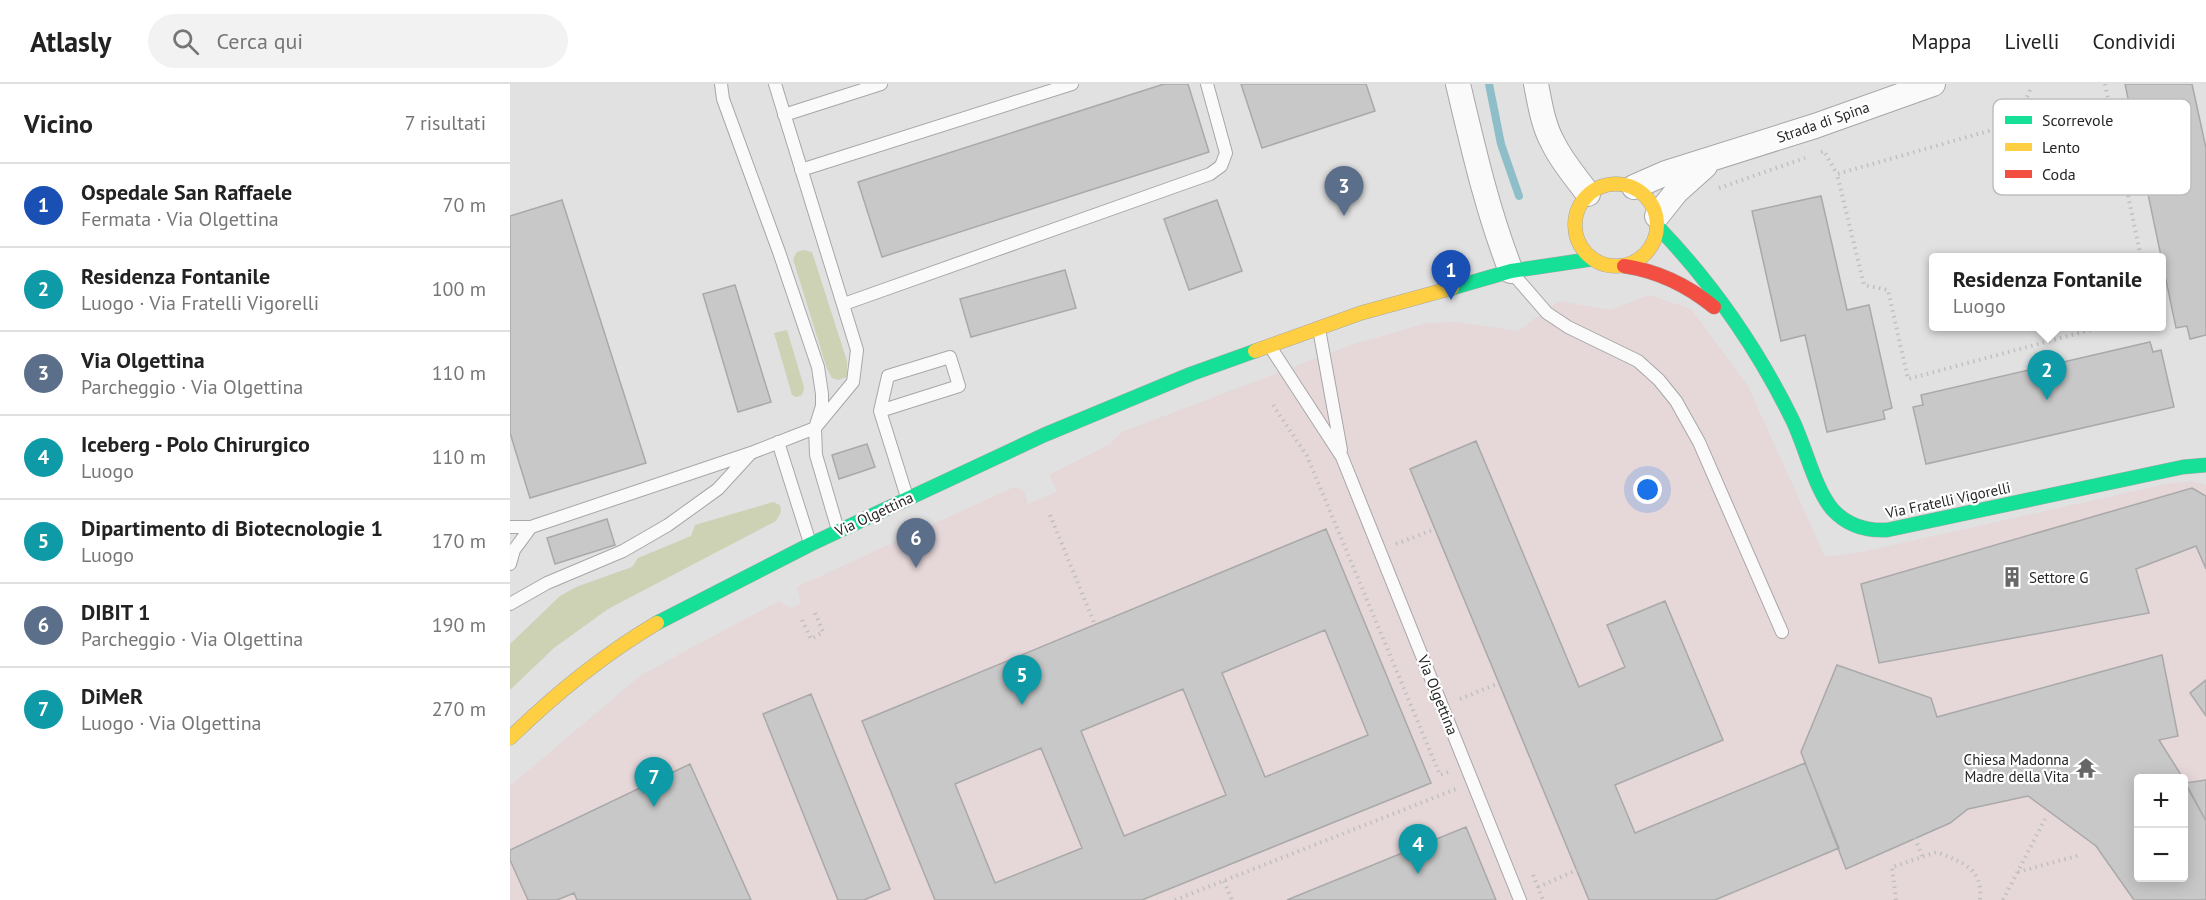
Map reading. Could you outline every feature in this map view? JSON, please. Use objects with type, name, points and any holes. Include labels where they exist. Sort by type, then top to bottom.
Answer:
[{"type":"street","points":[[1458,84],[1499,241],[1511,271]]},
{"type":"street","points":[[1536,84],[1552,142],[1567,166],[1582,203],[1575,234],[1581,248],[1592,259],[1607,266],[1624,266],[1646,254],[1655,239],[1657,221],[1652,204],[1642,193],[1634,187],[1618,183],[1607,184],[1582,203],[1563,228]]},
{"type":"street","name":"Strada di Spina","points":[[1634,187],[1666,173],[1714,159],[1933,84]]},
{"type":"street","name":"Strada di Spina","points":[[1657,221],[1684,183],[1714,159]]},
{"type":"street","name":"Via Fratelli Vigorelli","points":[[1657,221],[1697,268],[1738,328],[1791,417],[1824,497],[1841,517],[1864,529],[1879,531],[1895,529],[2183,467],[2206,465]]},
{"type":"street","name":"Via Olgettina","points":[[1511,271],[1534,253]]},
{"type":"street","name":"Via Olgettina","points":[[510,738],[543,706],[588,669],[635,636],[686,607],[810,544],[1044,435],[1191,374],[1319,327],[1424,293],[1511,271],[1592,259]]},
{"type":"street","name":"Via Fratelli Vigorelli","points":[[1624,266],[1652,271],[1675,280],[1711,304],[1738,328]]},
{"type":"lane","points":[[721,84],[723,99],[818,367],[822,406],[815,428],[816,455],[838,531]]},
{"type":"lane","points":[[510,527],[531,527],[751,453],[815,428],[853,382],[857,350],[775,84]]},
{"type":"lane","points":[[784,115],[880,84]]},
{"type":"lane","points":[[801,170],[1072,84]]},
{"type":"lane","points":[[844,304],[1210,174],[1221,166],[1226,153],[1207,84]]},
{"type":"lane","points":[[1511,271],[1546,313],[1568,327],[1638,362],[1659,380],[1676,401],[1699,442],[1782,632]]},
{"type":"lane","name":"Via Olgettina","points":[[1319,327],[1342,457]]},
{"type":"lane","name":"Via Olgettina","points":[[1269,345],[1342,457],[1520,900]]},
{"type":"lane","points":[[880,411],[959,387],[950,357],[888,376],[880,411],[907,498]]},
{"type":"lane","points":[[1308,405],[1315,408],[1324,406],[1331,397]]},
{"type":"lane","points":[[778,442],[810,544]]},
{"type":"lane","points":[[510,604],[547,583],[608,558],[661,530],[692,510],[718,489],[751,453]]},
{"type":"lane","points":[[510,564],[514,550],[531,527]]},
{"type":"path","points":[[2105,84],[2108,99]]},
{"type":"path","points":[[2026,99],[2030,90]]},
{"type":"path","points":[[1837,174],[1993,129]]},
{"type":"path","points":[[1716,189],[1824,152],[1837,174],[1864,285],[1888,290],[1908,380],[2091,331]]},
{"type":"path","points":[[2128,195],[2140,253]]},
{"type":"path","points":[[1273,405],[1308,456],[1440,775],[1453,770]]},
{"type":"path","points":[[1050,515],[1095,625]]},
{"type":"path","points":[[1395,544],[1435,528]]},
{"type":"path","points":[[802,620],[811,639],[823,632],[815,613]]},
{"type":"path","points":[[1460,699],[1499,683]]},
{"type":"path","points":[[1175,900],[1463,786]]},
{"type":"path","points":[[2003,900],[2045,819]]},
{"type":"path","points":[[1915,838],[1922,856]]},
{"type":"path","points":[[1896,900],[1892,867],[1937,852],[1971,867],[1981,887],[1980,900]]},
{"type":"path","points":[[2018,872],[2080,855]]},
{"type":"path","points":[[1538,887],[1577,870]]},
{"type":"path","points":[[1224,880],[1232,900]]},
{"type":"shaded area","points":[[1649,295],[1691,309],[1748,386],[1825,557],[1862,552],[2166,484],[2192,481],[2206,485],[2206,900],[510,900],[510,786],[641,675],[779,601],[790,608],[801,604],[797,587],[1014,487],[1024,491],[1028,504],[1057,492],[1049,475],[1110,444],[1122,432],[1354,344],[1427,323],[1457,322],[1518,331],[1559,301],[1611,310]]},
{"type":"green space","points":[[803,250],[812,252],[847,361],[847,377],[838,380],[832,378],[827,369],[793,259],[797,252]]},
{"type":"green space","points":[[787,330],[804,387],[802,394],[796,397],[792,395],[774,333]]},
{"type":"green space","points":[[773,502],[780,505],[781,512],[776,521],[608,609],[554,648],[510,690],[510,644],[560,596],[576,587],[632,567],[638,558],[691,536],[695,525]]},
{"type":"building","points":[[1164,84],[1188,84],[1209,152],[882,257],[858,182]]},
{"type":"building","points":[[1241,84],[1366,84],[1375,111],[1262,148]]},
{"type":"building","points":[[2125,84],[2192,84],[2206,148],[2206,335],[2190,339],[2187,326],[2176,328],[2166,280],[2166,253],[2160,253],[2148,195],[2191,195],[2191,99],[2128,99]]},
{"type":"building","points":[[1821,196],[1847,310],[1869,305],[1892,408],[1883,411],[1885,419],[1827,432],[1805,335],[1781,341],[1752,211]]},
{"type":"building","points":[[562,200],[646,463],[530,498],[510,433],[510,216]]},
{"type":"building","points":[[1217,200],[1242,271],[1189,290],[1164,219]]},
{"type":"building","points":[[1065,270],[1076,308],[971,337],[960,299]]},
{"type":"building","points":[[735,285],[771,402],[738,412],[703,294]]},
{"type":"building","points":[[2150,342],[2153,352],[2161,350],[2174,407],[1926,464],[1913,407],[1923,405],[1921,395]]},
{"type":"building","points":[[1476,441],[1579,687],[1625,667],[1607,625],[1665,601],[1723,740],[1615,785],[1635,833],[1805,763],[1839,848],[1715,900],[1589,900],[1410,469]]},
{"type":"building","points":[[867,444],[875,467],[839,479],[832,455]]},
{"type":"building","name":"Settore G","points":[[2192,488],[2206,496],[2206,569],[2196,546],[2136,569],[2149,613],[1879,663],[1861,584]]},
{"type":"building","points":[[607,519],[615,545],[555,564],[547,538]]},
{"type":"building","points":[[1326,529],[1431,783],[1142,900],[935,900],[862,721]],"holes":[[[1325,630],[1368,735],[1265,777],[1222,673]],[[1183,689],[1226,795],[1124,836],[1081,731]],[[1041,748],[1082,848],[995,883],[955,784]]]},
{"type":"building","points":[[2162,655],[2178,736],[2159,740],[2180,774],[2134,774],[2134,882],[2188,882],[2188,787],[2206,821],[2206,900],[2134,900],[2096,846],[2028,796],[1968,809],[1950,823],[1846,869],[1801,752],[1837,665],[1931,698],[1937,717]]},
{"type":"building","points":[[2206,680],[2206,716],[2190,693]]},
{"type":"building","points":[[811,694],[890,889],[864,900],[838,900],[763,714]]},
{"type":"building","points":[[690,764],[751,900],[577,900],[574,893],[557,900],[528,900],[510,860],[510,850]]},
{"type":"building","points":[[2206,780],[2206,821],[2188,788],[2188,783]]},
{"type":"building","points":[[1466,827],[1496,900],[1287,900]]},
{"type":"waterway","points":[[1489,84],[1501,144],[1519,196]]},
{"type":"traffic: fast","points":[[1657,226],[1715,293],[1732,317],[1764,367],[1792,419],[1821,491],[1833,510],[1851,524],[1872,530],[1887,530],[2183,467],[2206,465]]},
{"type":"traffic: fast","points":[[1452,288],[1511,271],[1592,259]]},
{"type":"traffic: fast","points":[[657,623],[811,544],[1044,435],[1191,374],[1255,351]]},
{"type":"traffic: slow","points":[[1608,184],[1624,184],[1639,191],[1650,202],[1657,217],[1657,225],[1654,241],[1645,254],[1624,266],[1608,266],[1593,259],[1582,248],[1575,233],[1575,217],[1582,202],[1593,191],[1608,184]]},
{"type":"traffic: slow","points":[[1255,351],[1361,313],[1452,288]]},
{"type":"traffic: slow","points":[[510,738],[580,676],[657,623]]},
{"type":"traffic: jam","points":[[1624,266],[1649,271],[1672,280],[1714,307]]},
{"type":"place","name":"Via Olgettina","points":[[1344,216]]},
{"type":"place","name":"Ospedale San Raffaele","points":[[1451,300]]},
{"type":"place","name":"Residenza Fontanile","points":[[2047,400]]},
{"type":"place","name":"DIBIT 1","points":[[916,568]]},
{"type":"place","name":"Settore G","points":[[2012,577]]},
{"type":"place","name":"Dipartimento di Biotecnologie 1","points":[[1022,705]]},
{"type":"place","name":"Chiesa Madonna Madre della Vita","points":[[2086,768]]},
{"type":"place","name":"DiMeR","points":[[654,807]]},
{"type":"place","name":"Iceberg - Polo Chirurgico","points":[[1418,874]]}]
